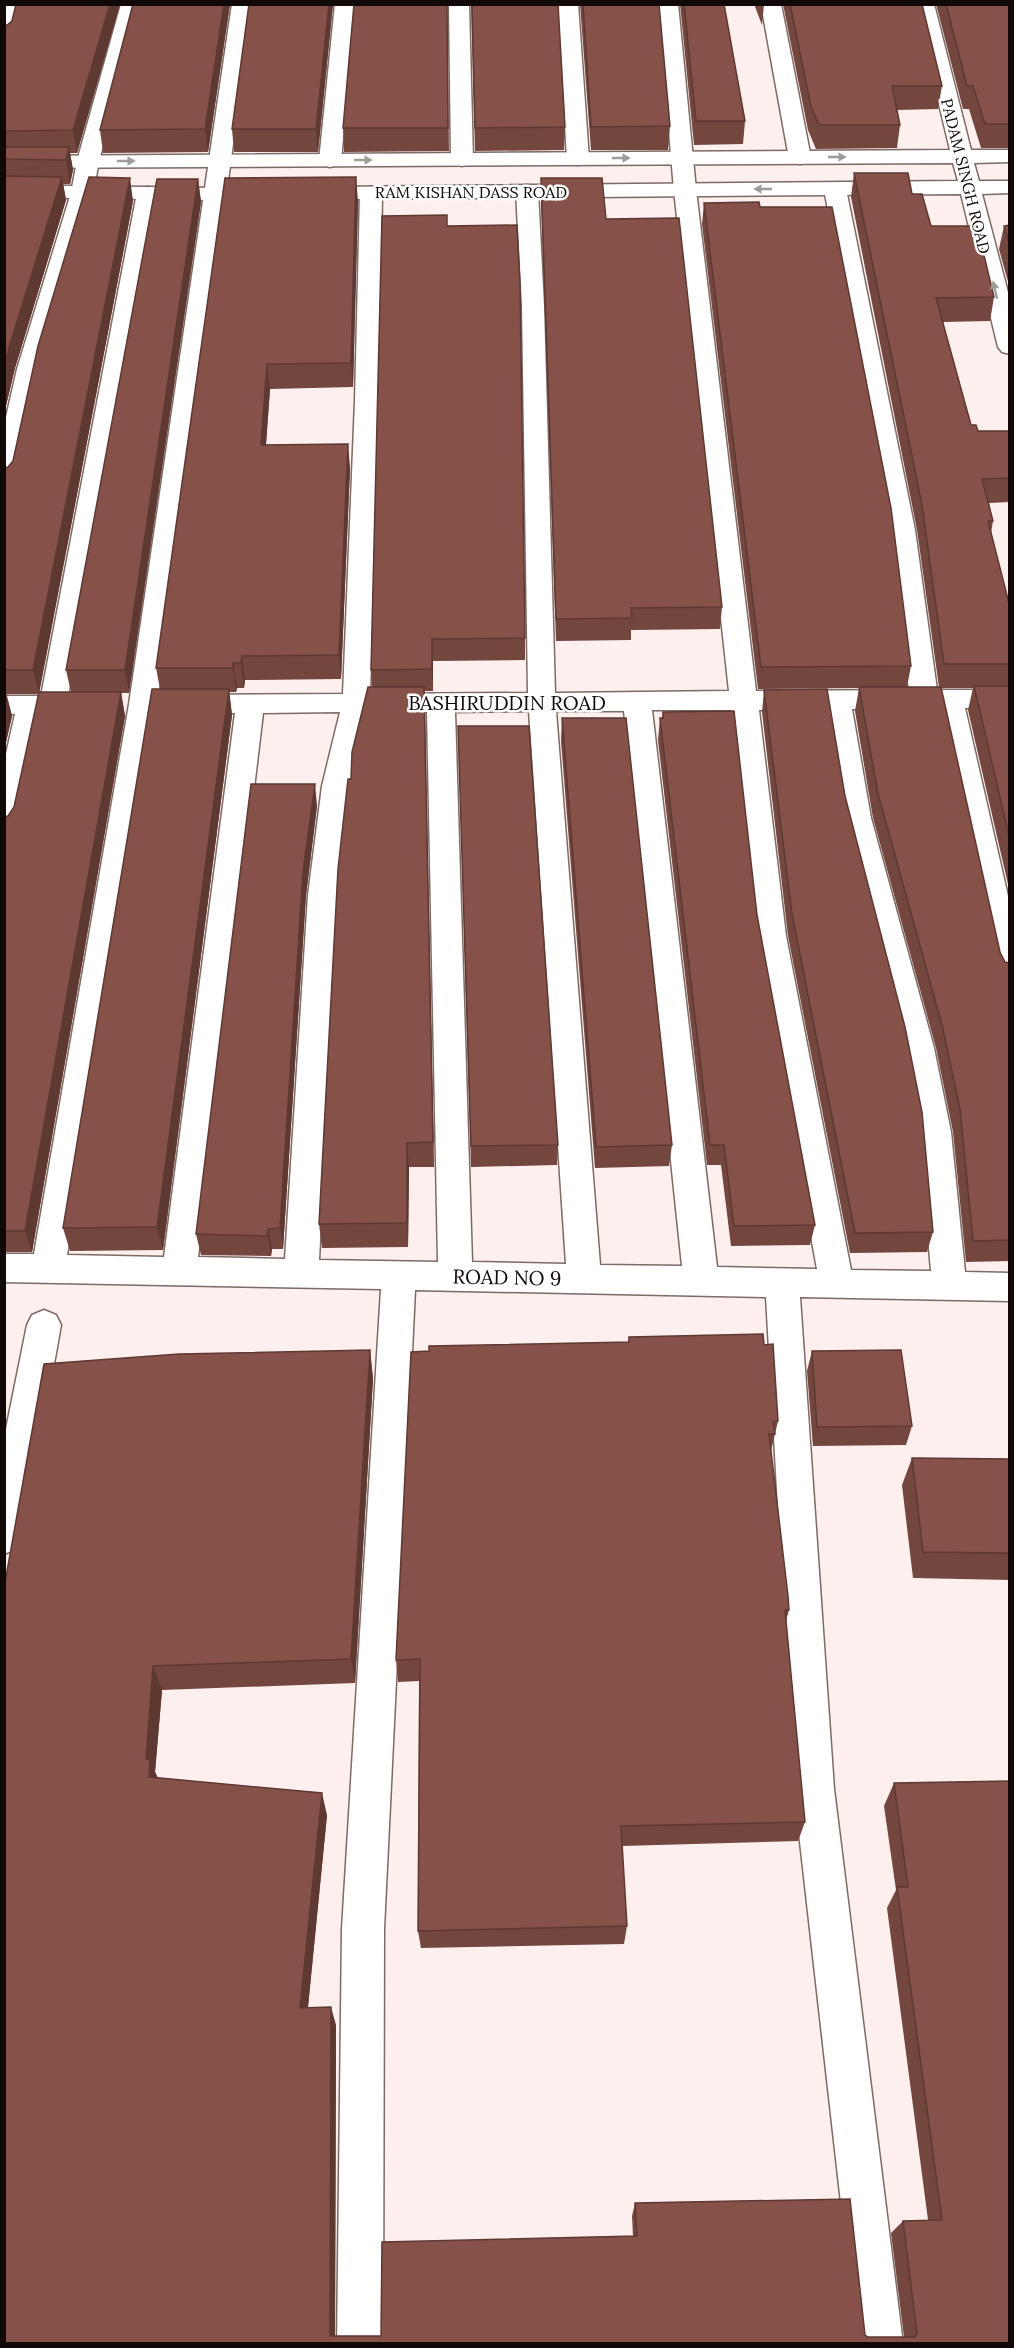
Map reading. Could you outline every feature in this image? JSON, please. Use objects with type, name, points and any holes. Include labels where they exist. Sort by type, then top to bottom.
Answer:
[{"type":"street","points":[[4,42],[16,4]]},
{"type":"street","points":[[4,484],[29,369],[82,193],[88,161],[131,4]]},
{"type":"street","points":[[48,1269],[125,704],[216,194],[242,4]]},
{"type":"street","points":[[330,161],[345,4]]},
{"type":"street","points":[[459,4],[462,160]]},
{"type":"street","points":[[568,4],[578,159]]},
{"type":"street","points":[[668,4],[685,190],[771,936],[837,1284]]},
{"type":"street","points":[[771,4],[800,158]]},
{"type":"street","name":"PADAM SINGH ROAD","points":[[924,4],[968,189],[1010,347]]},
{"type":"street","name":"RAM KISHAN DASS ROAD","points":[[4,162],[1010,156]]},
{"type":"street","name":"RAM KISHAN DASS ROAD","points":[[4,191],[216,194],[1010,188]]},
{"type":"street","points":[[835,189],[937,699],[1010,975]]},
{"type":"street","points":[[527,191],[533,306],[542,701],[584,1279]]},
{"type":"street","points":[[301,1273],[323,895],[336,786],[356,703],[367,401],[371,192]]},
{"type":"street","points":[[4,830],[30,705],[148,193]]},
{"type":"street","name":"BASHIRUDDIN ROAD","points":[[30,705],[1010,699]]},
{"type":"street","points":[[837,700],[857,818],[918,1048],[935,1132],[950,1285]]},
{"type":"street","points":[[637,701],[702,1281]]},
{"type":"street","points":[[441,702],[455,1276]]},
{"type":"street","points":[[178,1271],[250,703]]},
{"type":"street","name":"ROAD NO 9","points":[[4,1268],[1010,1287]]},
{"type":"street","points":[[360,2343],[363,1929],[399,1275]]},
{"type":"street","points":[[782,1283],[814,1790],[880,2343]]},
{"type":"street","points":[[4,1537],[44,1325]]},
{"type":"building","points":[[16,4],[110,4],[73,130],[4,131],[4,26],[12,21]]},
{"type":"building","points":[[133,4],[224,4],[205,129],[100,130]]},
{"type":"building","points":[[249,4],[329,4],[316,129],[232,129]]},
{"type":"building","points":[[354,4],[447,4],[448,128],[343,128]]},
{"type":"building","points":[[472,4],[558,4],[565,127],[475,128]]},
{"type":"building","points":[[583,4],[659,4],[670,126],[591,127]]},
{"type":"building","points":[[684,4],[724,4],[745,121],[696,121]]},
{"type":"building","points":[[790,4],[922,4],[942,86],[892,86],[900,125],[819,125],[811,107]]},
{"type":"building","points":[[946,4],[1010,4],[1010,124],[985,124],[973,86],[967,86]]},
{"type":"building","points":[[4,147],[69,147],[66,160],[4,159]]},
{"type":"building","points":[[854,173],[908,173],[912,194],[922,194],[931,226],[977,226],[994,297],[936,298],[971,425],[976,425],[978,431],[1010,431],[1010,478],[982,479],[993,521],[988,521],[1010,607],[1010,664],[944,664],[922,505]]},
{"type":"building","points":[[4,176],[62,177],[4,367]]},
{"type":"building","points":[[89,177],[130,178],[33,670],[4,670],[4,468],[13,461],[38,346]]},
{"type":"building","points":[[356,177],[351,363],[267,364],[261,445],[348,444],[339,655],[242,656],[241,663],[233,663],[233,668],[156,668],[225,178]]},
{"type":"building","points":[[541,178],[602,178],[606,219],[679,218],[722,607],[631,608],[632,618],[556,619]]},
{"type":"building","points":[[157,179],[198,179],[125,670],[66,670]]},
{"type":"building","points":[[759,202],[760,207],[832,207],[891,508],[911,666],[761,667],[704,203]]},
{"type":"building","points":[[447,215],[447,226],[517,225],[520,284],[525,638],[432,639],[432,669],[371,670],[382,216]]},
{"type":"building","points":[[1010,225],[1010,246],[1004,226]]},
{"type":"building","points":[[974,686],[1010,686],[1010,840]]},
{"type":"building","points":[[368,687],[424,687],[433,1142],[407,1143],[407,1223],[319,1224],[338,869],[348,779],[351,779],[352,752]]},
{"type":"building","points":[[859,687],[941,687],[1000,952],[1005,962],[1010,963],[1010,1240],[973,1241],[960,1109],[942,1025],[878,794]]},
{"type":"building","points":[[152,689],[229,689],[157,1227],[63,1228]]},
{"type":"building","points":[[827,689],[845,796],[905,1027],[922,1112],[933,1232],[855,1233],[792,914],[764,690]]},
{"type":"building","points":[[39,692],[121,692],[25,1231],[4,1231],[4,817],[8,816],[14,807]]},
{"type":"building","points":[[734,711],[757,915],[815,1225],[734,1226],[724,1145],[710,1145],[660,718],[663,718],[663,712]]},
{"type":"building","points":[[562,718],[626,718],[672,1145],[596,1147]]},
{"type":"building","points":[[458,726],[529,726],[558,1145],[471,1146]]},
{"type":"building","points":[[251,784],[315,784],[303,872],[280,1228],[268,1229],[268,1236],[196,1234]]},
{"type":"building","points":[[763,1334],[764,1345],[773,1344],[778,1421],[773,1422],[775,1434],[769,1434],[788,1596],[789,1610],[785,1610],[805,1822],[621,1826],[627,1926],[418,1931],[420,1659],[396,1660],[411,1352],[429,1351],[429,1346],[629,1342],[629,1337]]},
{"type":"building","points":[[370,1350],[351,1659],[153,1666],[146,1759],[150,1759],[149,1777],[322,1793],[300,2008],[331,2007],[330,2336],[381,2336],[382,2242],[637,2236],[635,2203],[850,2199],[865,2335],[868,2337],[915,2337],[917,2334],[903,2221],[942,2220],[897,1887],[908,1887],[894,1783],[1010,1781],[1010,2343],[4,2343],[4,1588],[44,1364],[179,1354]]},
{"type":"building","points":[[901,1350],[912,1426],[817,1427],[812,1351]]},
{"type":"building","points":[[912,1458],[1010,1459],[1010,1553],[923,1552]]}]
